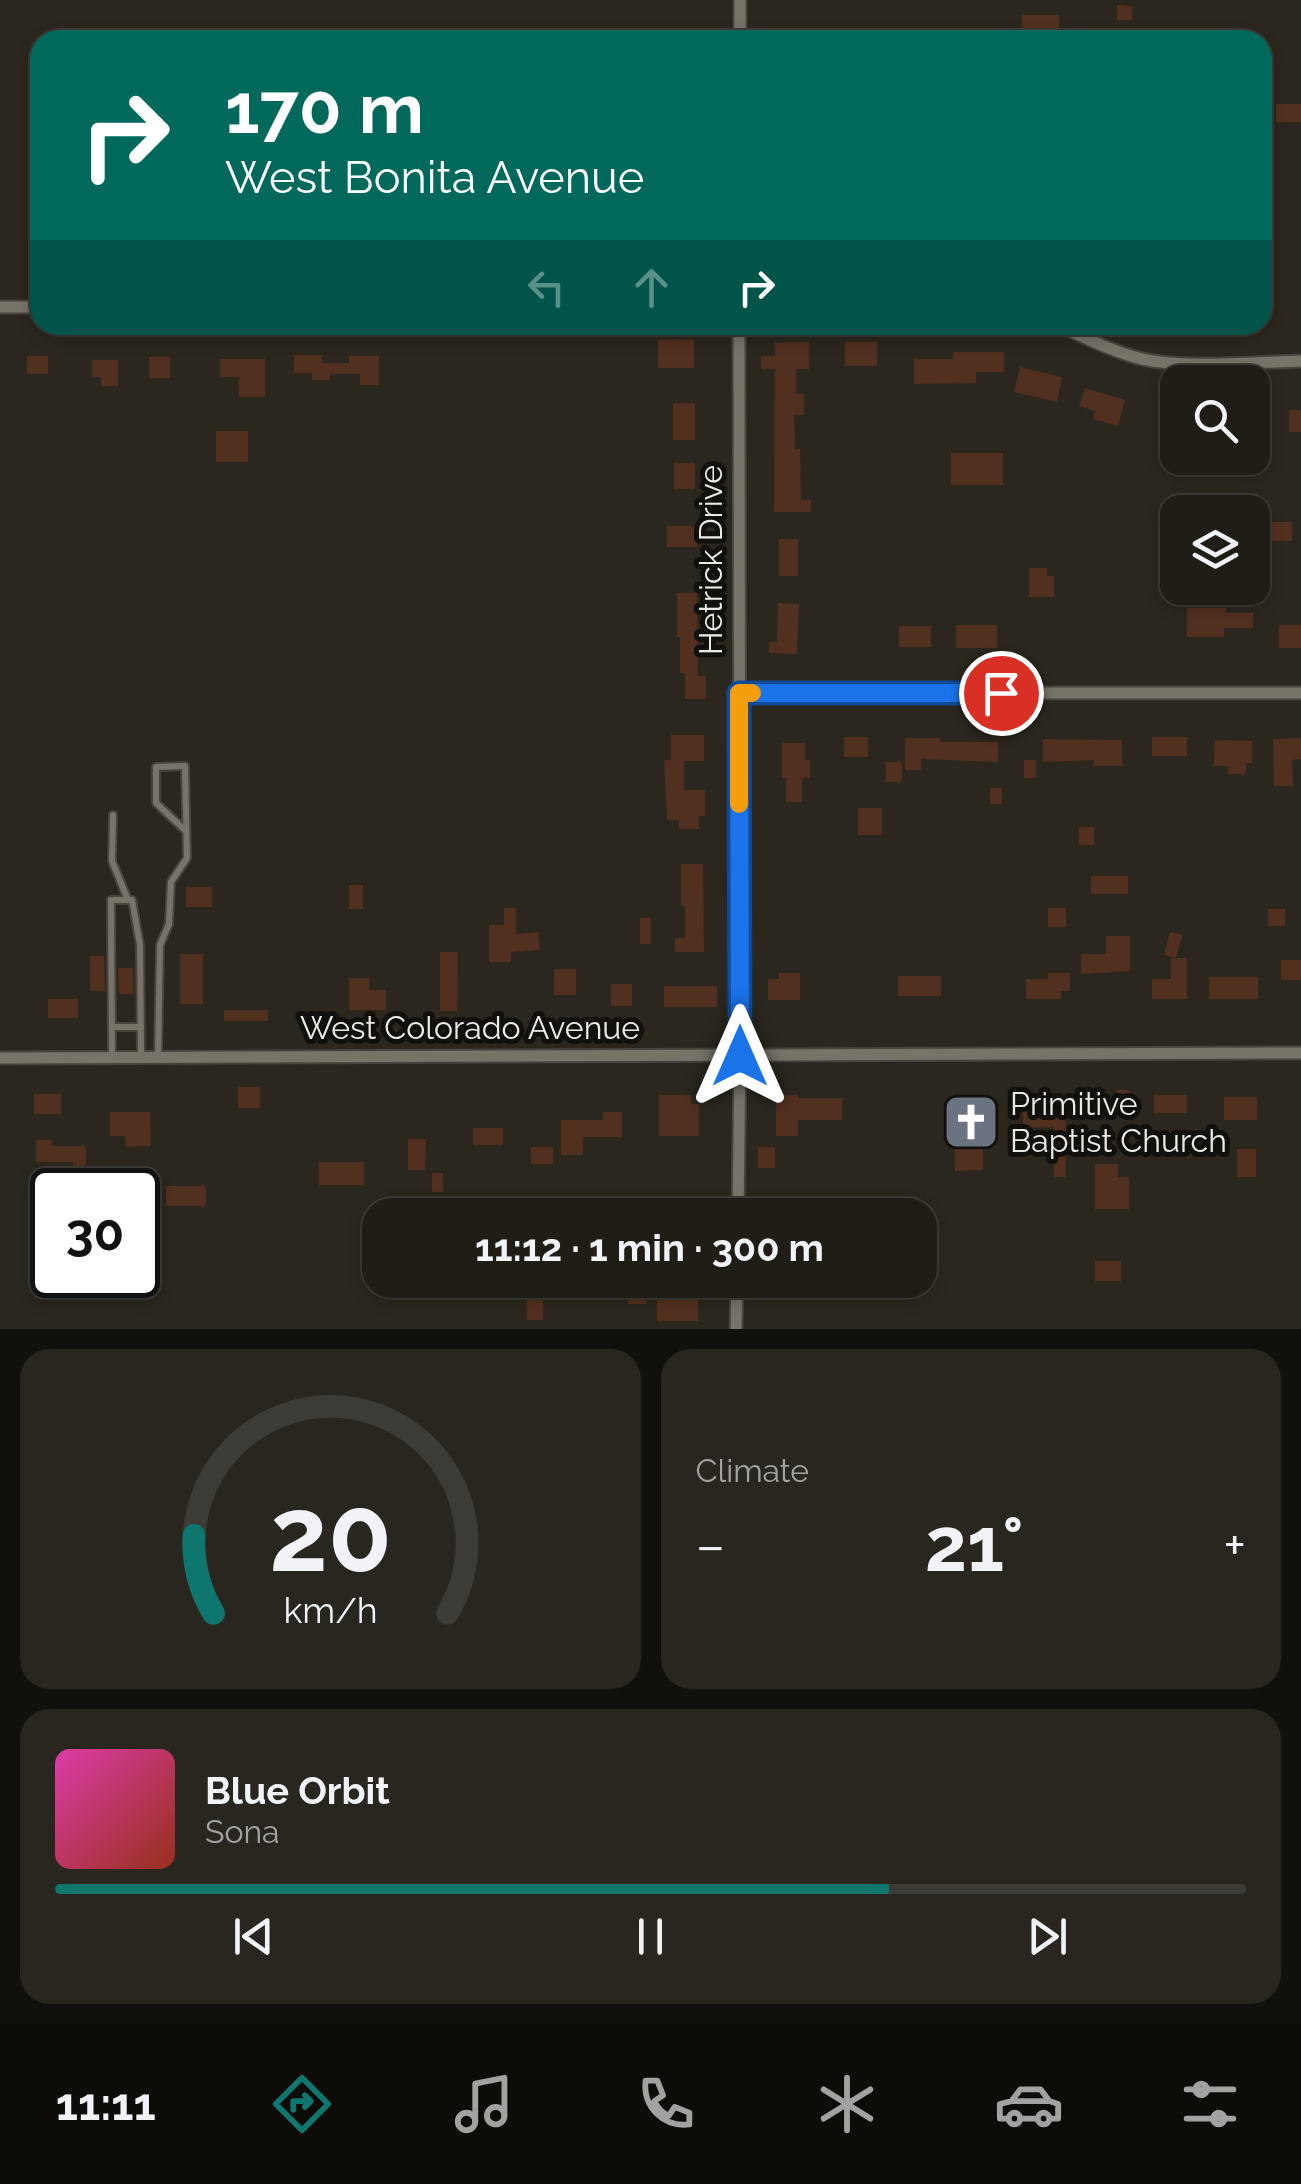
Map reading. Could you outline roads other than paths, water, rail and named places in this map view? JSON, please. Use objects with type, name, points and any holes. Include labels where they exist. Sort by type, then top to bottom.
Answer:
[{"type":"street","points":[[740,0],[740,30]]},
{"type":"street","points":[[0,306],[30,307]]},
{"type":"street","name":"Hetrick Drive","points":[[738,335],[738,1198]]},
{"type":"street","points":[[1081,335],[1152,361],[1301,361]]},
{"type":"street","points":[[739,693],[1301,693]]},
{"type":"street","name":"West Colorado Avenue","points":[[0,1058],[1301,1053]]},
{"type":"street","points":[[736,1329],[737,1298]]},
{"type":"lane","points":[[158,1057],[160,945],[169,924],[171,882],[187,858],[185,766],[156,767],[156,804],[186,831]]},
{"type":"lane","points":[[113,815],[112,861],[128,900]]},
{"type":"lane","points":[[112,1058],[111,900],[132,900],[140,945],[142,1057]]},
{"type":"lane","points":[[112,1027],[141,1027]]},
{"type":"place","name":"Primitive Baptist Church","points":[[971,1122]]}]
